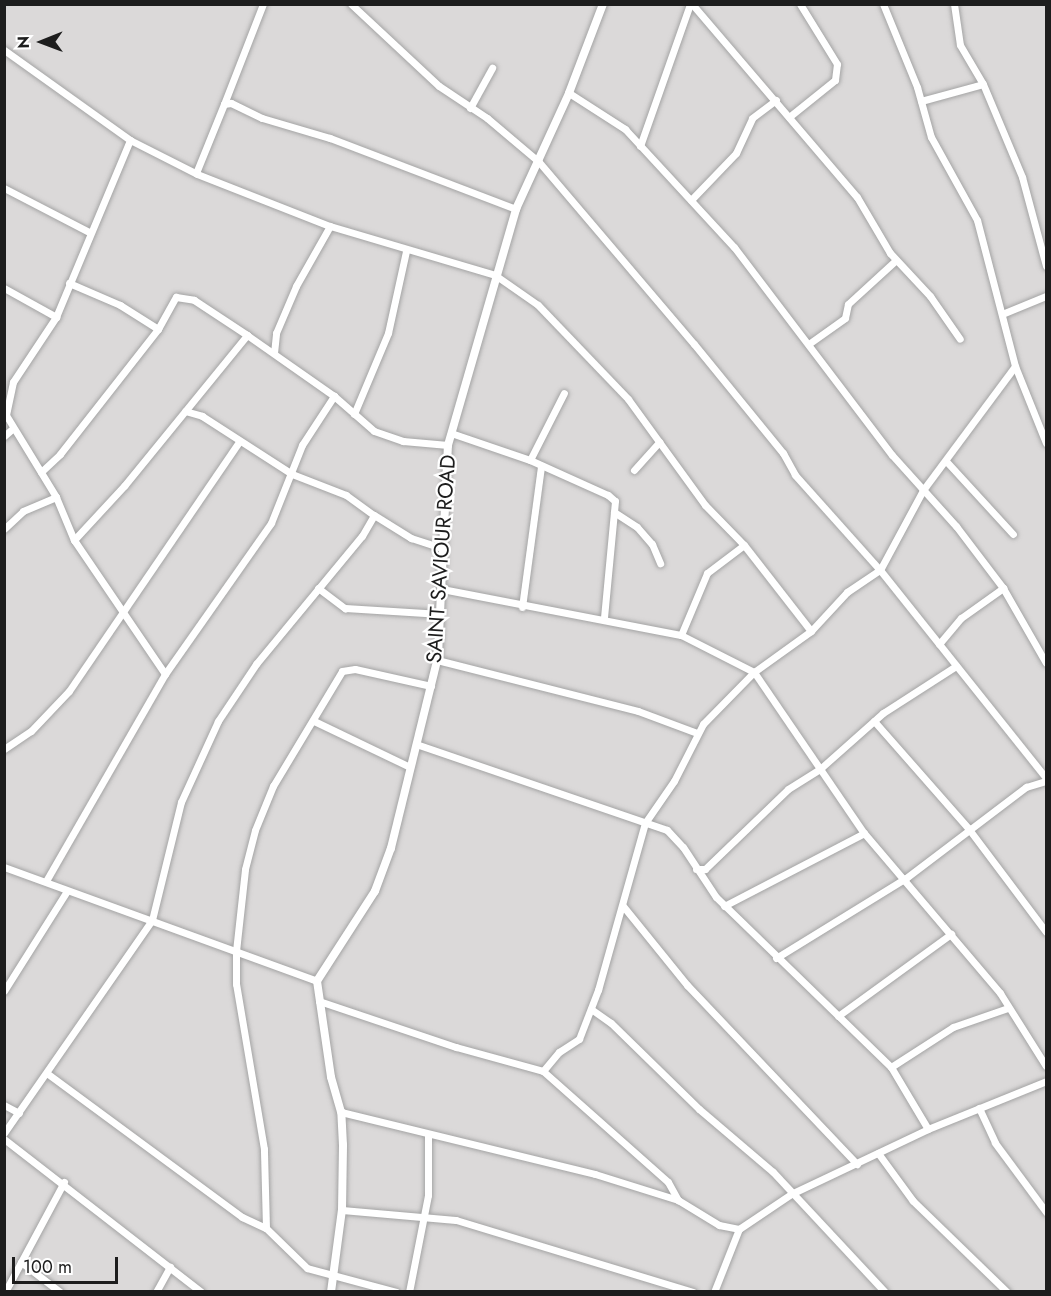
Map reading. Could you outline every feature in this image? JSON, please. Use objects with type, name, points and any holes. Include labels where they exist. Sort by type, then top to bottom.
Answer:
[{"type":"street","points":[[196,173],[263,4]]},
{"type":"street","points":[[351,4],[390,43],[539,162],[694,344],[783,453],[802,483],[880,570],[1046,777],[1026,787],[969,828],[906,878],[776,958]]},
{"type":"street","name":"SAINT SAVIOUR ROAD","points":[[317,981],[383,872],[437,660],[442,589],[441,548],[448,445],[451,433],[516,209],[569,93],[603,4]]},
{"type":"street","points":[[640,146],[691,4],[776,100],[857,197],[896,260],[930,296],[960,339]]},
{"type":"street","points":[[789,117],[835,80],[837,64],[800,4]]},
{"type":"street","points":[[883,4],[921,101],[931,137],[977,220],[1015,366],[1047,443]]},
{"type":"street","points":[[954,4],[960,45],[982,84],[1022,177],[1047,266]]},
{"type":"street","points":[[4,50],[130,140],[196,173],[330,226],[406,251],[495,275],[538,304],[569,333],[628,399],[705,505],[744,545],[811,631]]},
{"type":"street","points":[[470,108],[492,68]]},
{"type":"street","points":[[921,101],[982,84]]},
{"type":"street","points":[[569,93],[625,129],[734,247],[810,343],[892,455],[1003,588],[1047,663]]},
{"type":"street","points":[[691,200],[736,153],[752,118],[776,100]]},
{"type":"street","points":[[224,104],[231,103],[262,118],[330,138],[516,209]]},
{"type":"street","points":[[130,140],[89,232],[56,317],[13,382],[6,415],[12,429],[56,497],[74,540],[165,674]]},
{"type":"street","points":[[4,188],[89,232]]},
{"type":"street","points":[[274,353],[276,333],[296,286],[330,226]]},
{"type":"street","points":[[354,414],[388,333],[406,251]]},
{"type":"street","points":[[810,343],[845,318],[848,304],[896,260]]},
{"type":"street","points":[[69,283],[120,305],[158,329]]},
{"type":"street","points":[[4,288],[56,317]]},
{"type":"street","points":[[1002,314],[1047,296]]},
{"type":"street","points":[[41,472],[60,454],[158,329],[173,300],[186,297],[274,353],[334,396],[374,431],[403,441],[448,445]]},
{"type":"street","points":[[74,540],[247,335]]},
{"type":"street","points":[[543,1071],[559,1052],[579,1039],[591,1009],[623,906],[645,823],[674,781],[697,734],[713,711],[754,672],[811,631],[847,592],[880,570],[923,490],[946,461],[990,395],[1015,366]]},
{"type":"street","points":[[4,377],[13,382]]},
{"type":"street","points":[[530,460],[564,393]]},
{"type":"street","points":[[46,881],[165,674],[271,523],[302,445],[334,396]]},
{"type":"street","points":[[185,411],[202,416],[239,442],[292,474],[346,495],[374,516],[411,538],[441,548]]},
{"type":"street","points":[[4,436],[12,429]]},
{"type":"street","points":[[451,433],[530,460],[608,495],[615,501],[604,618]]},
{"type":"street","points":[[4,749],[49,714],[124,611],[239,442]]},
{"type":"street","points":[[634,470],[659,442]]},
{"type":"street","points":[[946,461],[1013,534]]},
{"type":"street","points":[[522,607],[542,466]]},
{"type":"street","points":[[4,529],[23,511],[56,497]]},
{"type":"street","points":[[614,512],[637,527],[652,544],[660,563]]},
{"type":"street","points":[[4,1133],[48,1074],[152,920],[181,802],[218,721],[256,664],[362,536],[374,516]]},
{"type":"street","points":[[681,635],[707,573],[744,545]]},
{"type":"street","points":[[318,588],[345,608],[441,614]]},
{"type":"street","points":[[939,644],[961,618],[1003,588]]},
{"type":"street","points":[[442,589],[522,607],[604,618],[681,635],[754,672],[864,833],[906,878],[951,934],[1008,1008],[1047,1066]]},
{"type":"street","points":[[437,660],[638,711],[697,734]]},
{"type":"street","points":[[696,869],[705,869],[788,789],[821,768],[874,721],[912,692],[956,666]]},
{"type":"street","points":[[266,1228],[264,1149],[236,984],[236,951],[244,869],[255,830],[273,786],[345,669],[430,686]]},
{"type":"street","points":[[314,721],[410,767]]},
{"type":"street","points":[[874,721],[969,828],[1047,932]]},
{"type":"street","points":[[416,744],[667,830],[724,906],[891,1067],[928,1129]]},
{"type":"street","points":[[724,906],[864,833]]},
{"type":"street","points":[[4,867],[317,981],[331,1077],[341,1112],[342,1210],[331,1292]]},
{"type":"street","points":[[4,991],[67,891]]},
{"type":"street","points":[[623,906],[687,985],[857,1164]]},
{"type":"street","points":[[838,1016],[951,934]]},
{"type":"street","points":[[319,1001],[446,1044],[543,1071],[668,1182],[678,1200]]},
{"type":"street","points":[[891,1067],[953,1027],[1008,1008]]},
{"type":"street","points":[[591,1009],[630,1040],[699,1109],[773,1172],[791,1194],[885,1292]]},
{"type":"street","points":[[48,1074],[242,1217],[266,1228],[307,1268],[396,1292]]},
{"type":"street","points":[[714,1292],[739,1229],[791,1194],[928,1129],[1047,1080]]},
{"type":"street","points":[[4,1105],[19,1113]]},
{"type":"street","points":[[979,1108],[994,1143],[1047,1212]]},
{"type":"street","points":[[341,1112],[428,1135],[584,1170],[678,1200],[719,1225],[739,1229]]},
{"type":"street","points":[[410,1292],[424,1217],[428,1135]]},
{"type":"street","points":[[4,1139],[64,1182],[201,1292]]},
{"type":"street","points":[[878,1153],[913,1201],[1007,1292]]},
{"type":"street","points":[[5,1292],[64,1182]]},
{"type":"street","points":[[342,1210],[424,1217],[486,1227],[693,1292]]},
{"type":"street","points":[[21,1262],[60,1292]]},
{"type":"street","points":[[156,1292],[170,1267]]},
{"type":"shaded area","points":[[5,5],[1046,5],[1046,1291],[5,1291]]}]
